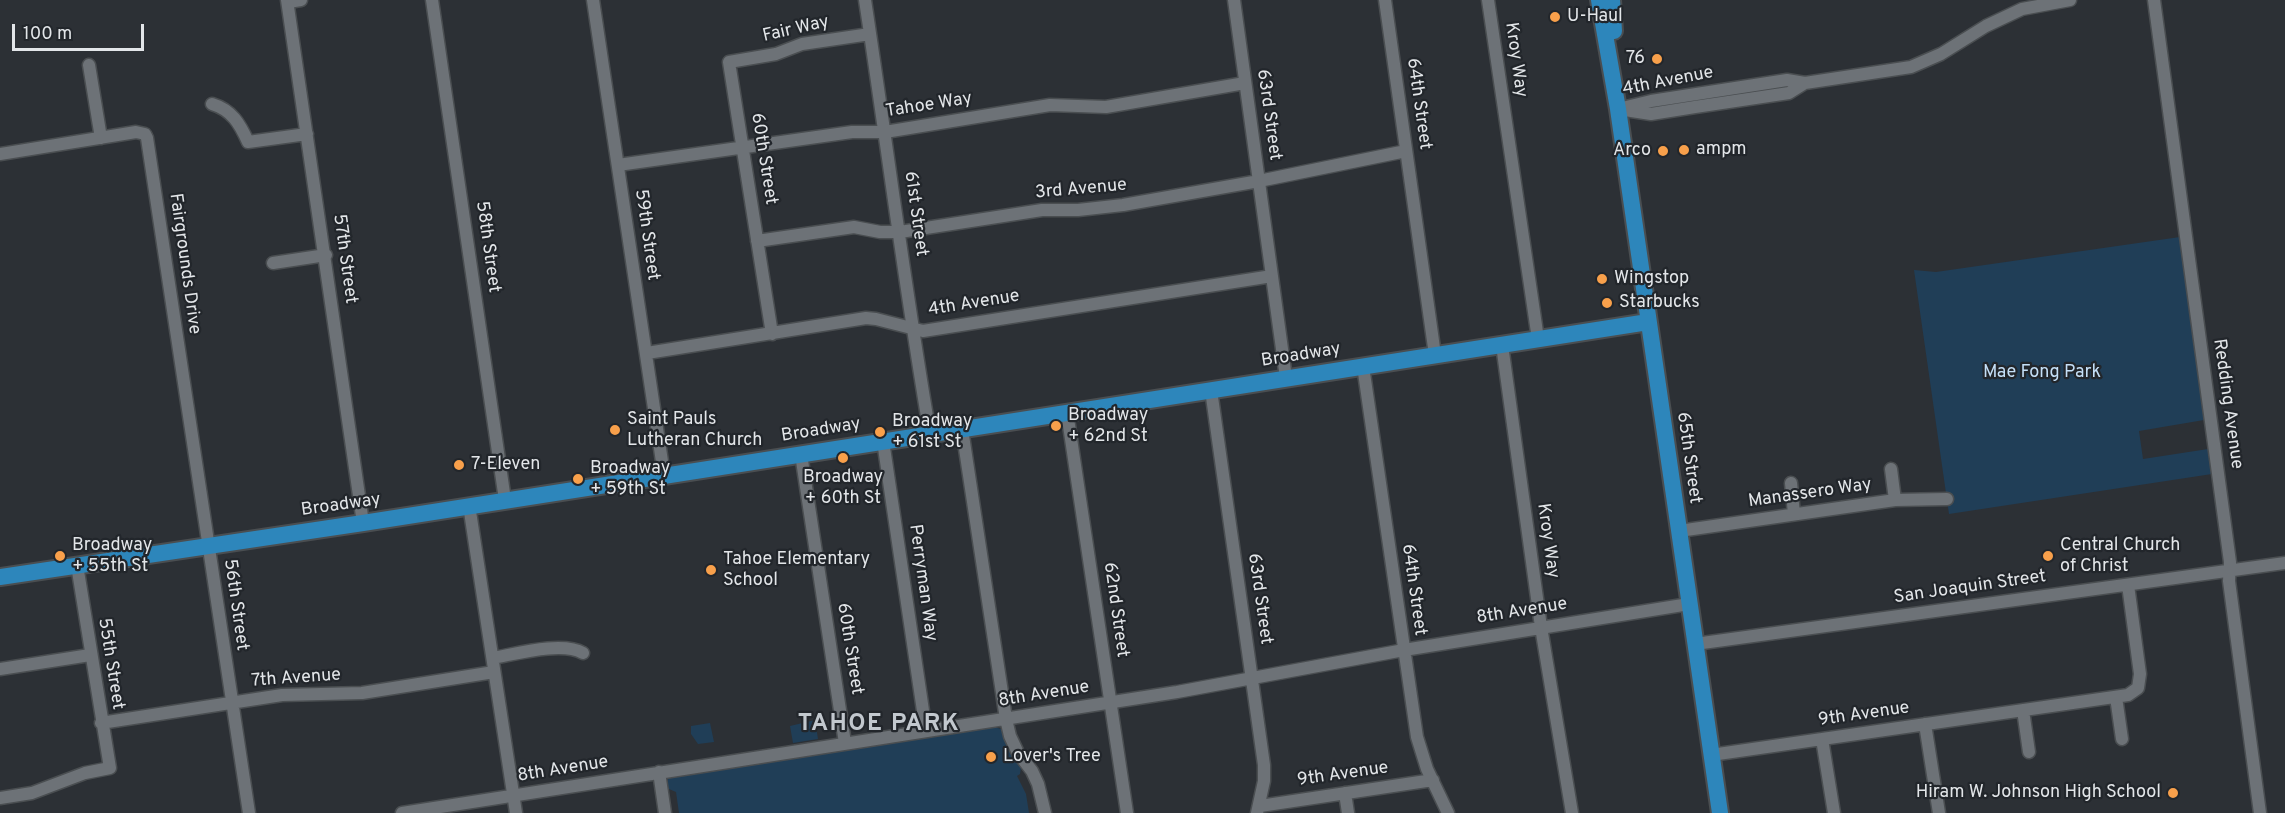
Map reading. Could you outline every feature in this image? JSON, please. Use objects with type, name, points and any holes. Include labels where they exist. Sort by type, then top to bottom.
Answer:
[{"type":"main road","name":"65th Street","points":[[1599,0],[1618,110],[1720,813]]},
{"type":"main road","name":"65th Street","points":[[1612,0],[1618,66],[1618,110]]},
{"type":"main road","name":"Broadway","points":[[0,577],[363,523],[1648,322]]},
{"type":"street","points":[[287,1],[301,0]]},
{"type":"street","name":"58th Street","points":[[432,0],[505,500]]},
{"type":"street","name":"59th Street","points":[[593,0],[664,475]]},
{"type":"street","name":"61st Street","points":[[865,0],[912,328],[930,434]]},
{"type":"street","name":"63rd Street","points":[[1234,0],[1286,378]]},
{"type":"street","name":"64th Street","points":[[1385,0],[1435,355]]},
{"type":"street","name":"Kroy Way","points":[[1488,0],[1538,339]]},
{"type":"street","name":"4th Avenue","points":[[1618,110],[1651,114],[1789,93],[1805,83],[1911,67],[1941,54],[1986,26],[2022,9],[2070,0]]},
{"type":"street","name":"Redding Avenue","points":[[2154,0],[2260,813]]},
{"type":"street","name":"57th Street","points":[[287,1],[326,255],[363,523]]},
{"type":"street","name":"Fair Way","points":[[729,62],[776,54],[802,44],[870,34]]},
{"type":"street","name":"60th Street","points":[[729,62],[772,334]]},
{"type":"street","points":[[89,65],[101,138]]},
{"type":"street","name":"Tahoe Way","points":[[618,165],[852,132],[885,132],[1050,105],[1106,107],[1245,83]]},
{"type":"street","points":[[212,104],[227,111],[235,118],[248,142],[307,134]]},
{"type":"street","name":"Fairgrounds Drive","points":[[0,154],[101,138],[145,134],[208,545]]},
{"type":"street","name":"3rd Avenue","points":[[757,241],[854,228],[900,232],[1042,210],[1078,210],[1123,205],[1259,181],[1406,151]]},
{"type":"street","points":[[273,263],[326,255]]},
{"type":"street","name":"4th Avenue","points":[[647,353],[866,318],[923,331],[1272,276]]},
{"type":"street","name":"Kroy Way","points":[[1502,345],[1541,627],[1572,813]]},
{"type":"street","name":"64th Street","points":[[1363,366],[1417,737],[1432,780],[1448,813]]},
{"type":"street","name":"63rd Street","points":[[1211,390],[1264,765],[1264,781],[1258,809]]},
{"type":"street","name":"62nd Street","points":[[1067,412],[1126,813]]},
{"type":"street","points":[[962,429],[1006,719],[1014,745],[1038,784],[1045,813]]},
{"type":"street","name":"Perryman Way","points":[[883,441],[926,731]]},
{"type":"street","name":"60th Street","points":[[801,454],[845,743]]},
{"type":"street","points":[[1891,469],[1895,500]]},
{"type":"street","points":[[1791,483],[1794,514]]},
{"type":"street","name":"Manassero Way","points":[[1679,531],[1895,500],[1947,499]]},
{"type":"street","points":[[469,505],[516,813]]},
{"type":"street","name":"56th Street","points":[[208,545],[249,813]]},
{"type":"street","name":"San Joaquin Street","points":[[1695,644],[2285,564]]},
{"type":"street","name":"55th Street","points":[[0,798],[32,793],[85,773],[110,768],[77,565]]},
{"type":"street","name":"9th Avenue","points":[[1711,755],[2133,693],[2140,682],[2128,585]]},
{"type":"street","name":"8th Avenue","points":[[402,813],[1111,703],[1404,650],[1689,604]]},
{"type":"street","points":[[493,658],[560,647],[583,653]]},
{"type":"street","points":[[0,669],[90,655]]},
{"type":"street","name":"7th Avenue","points":[[101,723],[282,695],[362,693],[494,672]]},
{"type":"street","points":[[2116,697],[2122,739]]},
{"type":"street","points":[[2023,710],[2029,752]]},
{"type":"street","points":[[1925,724],[1939,813]]},
{"type":"street","points":[[1822,739],[1834,813]]},
{"type":"street","points":[[659,772],[665,813]]},
{"type":"street","name":"9th Avenue","points":[[1258,809],[1432,780]]},
{"type":"street","points":[[1345,793],[1348,813]]},
{"type":"green space","name":"Mae Fong Park","points":[[2180,237],[2204,420],[2139,431],[2143,459],[2208,449],[2212,474],[1949,514],[1914,270],[1936,272]]},
{"type":"green space","points":[[815,720],[818,739],[793,743],[790,726]]},
{"type":"green space","points":[[710,723],[714,742],[698,744],[691,734],[691,726]]},
{"type":"green space","name":"TAHOE PARK","points":[[994,727],[1001,729],[1009,749],[1021,767],[1020,774],[1017,776],[1026,794],[1029,813],[679,813],[676,792],[669,789],[667,784],[668,779],[673,776]]},
{"type":"place","name":"U-Haul","points":[[1555,17]]},
{"type":"place","name":"76","points":[[1657,59]]},
{"type":"place","name":"ampm","points":[[1684,150]]},
{"type":"place","name":"Arco","points":[[1663,151]]},
{"type":"place","name":"Wingstop","points":[[1602,279]]},
{"type":"place","name":"Starbucks","points":[[1607,303]]},
{"type":"place","name":"Broadway + 62nd St","points":[[1056,426]]},
{"type":"place","name":"Saint Pauls Lutheran Church","points":[[615,430]]},
{"type":"place","name":"Broadway + 61st St","points":[[880,432]]},
{"type":"place","name":"Broadway + 60th St","points":[[843,458]]},
{"type":"place","name":"7-Eleven","points":[[459,465]]},
{"type":"place","name":"Broadway + 59th St","points":[[578,479]]},
{"type":"place","name":"Broadway + 55th St","points":[[60,556]]},
{"type":"place","name":"Central Church of Christ","points":[[2048,556]]},
{"type":"place","name":"Tahoe Elementary School","points":[[711,570]]},
{"type":"place","name":"Lover's Tree","points":[[991,757]]},
{"type":"place","name":"Hiram W. Johnson High School","points":[[2173,793]]},
{"type":"district","name":"TAHOE PARK","points":[[879,725]]}]
